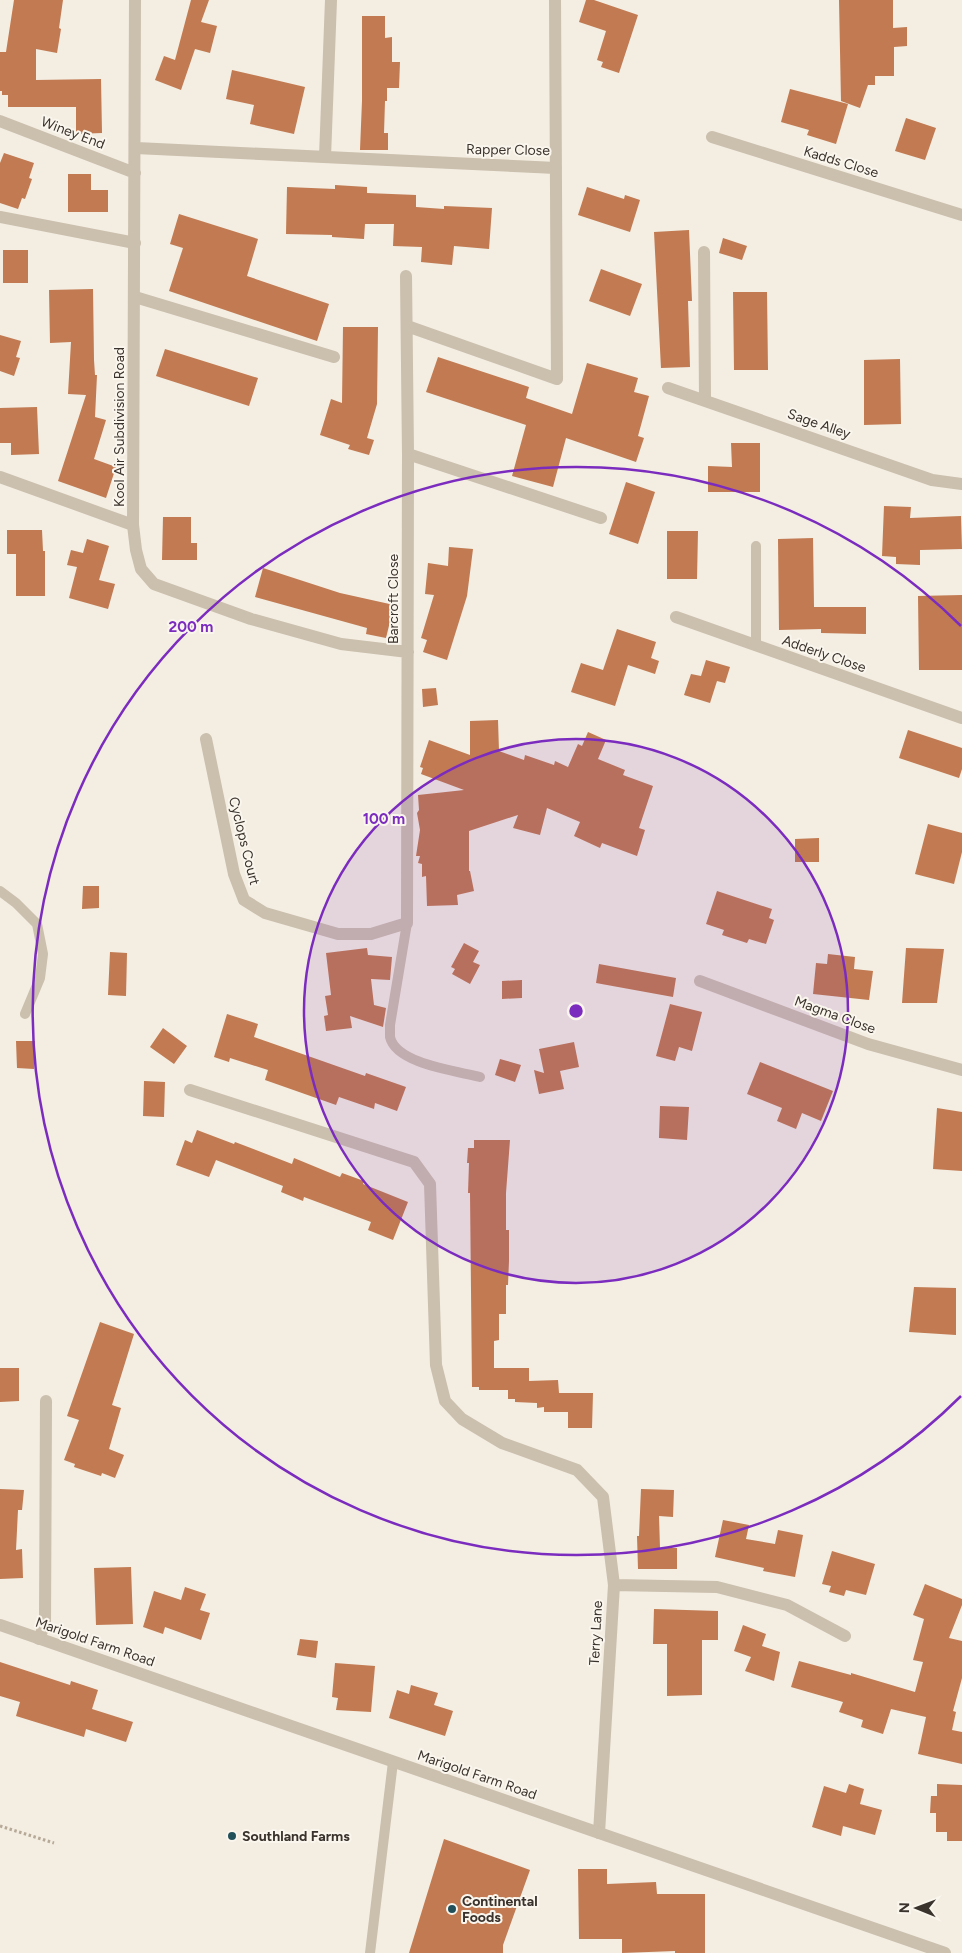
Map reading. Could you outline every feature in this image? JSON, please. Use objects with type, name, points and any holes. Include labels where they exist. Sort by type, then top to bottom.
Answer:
[{"type":"street","name":"Kool Air Subdivision Road","points":[[135,0],[136,148],[133,524],[136,550],[141,569],[154,584],[251,619],[341,644],[408,652]]},
{"type":"street","points":[[325,157],[331,0]]},
{"type":"street","name":"Rapper Close","points":[[136,148],[556,168],[555,0]]},
{"type":"street","name":"Winey End","points":[[0,121],[135,173]]},
{"type":"street","name":"Kadds Close","points":[[712,137],[962,215]]},
{"type":"street","points":[[407,326],[557,379],[556,168]]},
{"type":"street","points":[[0,217],[135,243]]},
{"type":"street","points":[[704,252],[705,400]]},
{"type":"street","name":"Barcroft Close","points":[[406,276],[408,454],[407,923]]},
{"type":"street","points":[[135,296],[334,357]]},
{"type":"street","name":"Sage Alley","points":[[668,388],[932,480],[962,484]]},
{"type":"street","points":[[408,454],[601,518]]},
{"type":"street","points":[[0,478],[133,524]]},
{"type":"street","name":"Adderly Close","points":[[676,617],[962,718]]},
{"type":"street","name":"Cyclops Court","points":[[206,739],[234,874],[244,900],[265,914],[338,934],[371,934],[407,923]]},
{"type":"street","name":"Magma Close","points":[[700,981],[868,1044],[962,1070]]},
{"type":"street","points":[[190,1090],[414,1162],[430,1184],[436,1365],[445,1401],[462,1419],[502,1443],[577,1470],[604,1497],[614,1585]]},
{"type":"street","points":[[40,1639],[45,1623],[46,1401]]},
{"type":"street","name":"Terry Lane","points":[[599,1834],[614,1585],[717,1587],[787,1604],[845,1636]]},
{"type":"street","name":"Marigold Farm Road","points":[[0,1625],[945,1953]]},
{"type":"lane","points":[[756,546],[756,646]]},
{"type":"lane","points":[[0,891],[16,902],[37,924],[43,954],[40,978],[25,1014]]},
{"type":"lane","points":[[407,923],[390,1025],[390,1038],[400,1050],[416,1062],[480,1077]]},
{"type":"lane","points":[[370,1953],[393,1762]]},
{"type":"path","points":[[0,1826],[54,1844]]},
{"type":"building","points":[[14,0],[63,0],[57,53],[36,49],[36,80],[101,79],[102,133],[76,134],[76,107],[8,107],[8,95],[2,95],[2,91],[0,91],[0,52],[6,52]]},
{"type":"building","points":[[191,0],[209,0],[201,22],[217,26],[210,53],[195,49],[181,90],[155,80],[164,56],[175,60]]},
{"type":"building","points":[[586,0],[594,0],[638,15],[619,73],[601,67],[603,62],[597,60],[606,31],[579,22]]},
{"type":"building","points":[[839,0],[893,0],[893,28],[907,27],[907,46],[894,47],[894,76],[875,76],[875,85],[868,85],[860,108],[841,101]]},
{"type":"building","points":[[362,16],[385,16],[385,38],[392,37],[392,62],[400,62],[399,88],[387,88],[387,101],[385,101],[384,133],[388,133],[388,150],[360,150]]},
{"type":"building","points":[[232,70],[305,87],[294,134],[250,124],[254,105],[226,99]]},
{"type":"building","points":[[790,89],[848,104],[836,144],[807,135],[809,130],[781,122]]},
{"type":"building","points":[[906,118],[936,128],[925,160],[895,151]]},
{"type":"building","points":[[4,153],[34,163],[29,178],[32,179],[25,199],[22,198],[18,209],[0,203],[0,163]]},
{"type":"building","points":[[68,174],[91,174],[91,190],[108,190],[108,212],[68,212]]},
{"type":"building","points":[[335,185],[367,187],[367,193],[416,195],[416,207],[444,209],[444,206],[492,208],[489,249],[454,246],[452,265],[421,262],[422,247],[393,246],[394,224],[365,224],[364,239],[332,237],[332,235],[286,234],[287,187],[335,189]]},
{"type":"building","points":[[587,187],[624,199],[625,195],[640,200],[630,232],[578,215]]},
{"type":"building","points":[[179,214],[258,239],[247,276],[329,304],[317,341],[169,291],[183,248],[170,244]]},
{"type":"building","points":[[689,230],[692,301],[688,301],[690,367],[661,368],[654,232]]},
{"type":"building","points":[[723,238],[747,246],[742,260],[719,253]]},
{"type":"building","points":[[3,250],[28,250],[28,283],[3,283]]},
{"type":"building","points":[[601,269],[642,284],[630,316],[589,301]]},
{"type":"building","points":[[93,289],[94,360],[95,375],[97,375],[95,417],[106,420],[94,459],[116,467],[106,498],[58,481],[86,395],[68,394],[71,342],[50,343],[49,290]]},
{"type":"building","points":[[733,292],[767,292],[768,370],[734,370]]},
{"type":"building","points":[[343,327],[378,327],[377,404],[367,438],[374,440],[369,455],[348,449],[350,445],[320,435],[331,399],[342,403]]},
{"type":"building","points":[[0,335],[21,341],[16,357],[20,358],[14,376],[0,371]]},
{"type":"building","points":[[165,349],[258,378],[249,406],[156,376]]},
{"type":"building","points":[[438,357],[529,387],[526,398],[572,414],[587,363],[638,378],[634,392],[649,396],[638,436],[644,438],[636,462],[566,438],[553,487],[512,476],[526,425],[426,392]]},
{"type":"building","points":[[900,359],[901,424],[864,425],[864,360]]},
{"type":"building","points":[[37,407],[39,454],[11,455],[11,443],[0,443],[0,408]]},
{"type":"building","points":[[731,443],[760,443],[760,492],[708,492],[708,466],[732,467]]},
{"type":"building","points":[[626,482],[655,492],[638,544],[609,534]]},
{"type":"building","points":[[884,506],[911,507],[910,518],[961,516],[962,549],[920,550],[920,565],[896,564],[896,557],[882,556]]},
{"type":"building","points":[[163,517],[191,517],[191,543],[197,543],[197,560],[162,560]]},
{"type":"building","points":[[7,530],[42,530],[43,551],[45,551],[45,596],[16,596],[16,554],[7,554]]},
{"type":"building","points":[[667,531],[698,531],[697,579],[667,579]]},
{"type":"building","points":[[813,538],[814,607],[866,607],[866,634],[821,633],[821,629],[779,630],[778,539]]},
{"type":"building","points":[[87,539],[109,546],[99,580],[115,584],[108,609],[69,598],[77,567],[67,565],[71,550],[83,553]]},
{"type":"building","points":[[449,547],[473,549],[467,596],[447,660],[423,652],[427,640],[421,638],[434,595],[425,594],[428,563],[448,566]]},
{"type":"building","points":[[263,568],[340,593],[394,605],[386,638],[366,634],[367,628],[255,597]]},
{"type":"building","points":[[962,595],[962,670],[919,670],[918,596]]},
{"type":"building","points":[[617,629],[656,642],[651,658],[659,661],[655,674],[628,665],[615,706],[571,692],[581,663],[603,670]]},
{"type":"building","points":[[706,660],[730,667],[725,683],[717,681],[710,703],[684,695],[691,674],[701,676]]},
{"type":"building","points":[[436,688],[438,705],[423,707],[422,689]]},
{"type":"building","points":[[498,720],[499,751],[524,760],[525,755],[554,765],[555,761],[568,767],[578,744],[582,746],[588,732],[606,740],[598,759],[625,770],[623,775],[653,786],[639,828],[645,830],[637,856],[602,843],[600,848],[574,836],[580,822],[547,808],[540,835],[513,828],[518,815],[469,831],[469,871],[474,891],[457,895],[458,905],[427,906],[426,876],[422,877],[422,864],[418,863],[420,856],[416,856],[420,830],[417,813],[419,810],[418,795],[464,790],[421,774],[423,768],[420,767],[429,740],[470,755],[470,721]]},
{"type":"building","points":[[908,730],[962,748],[962,769],[959,778],[899,758]]},
{"type":"building","points":[[928,824],[962,833],[962,852],[954,884],[915,874]]},
{"type":"building","points":[[819,838],[819,862],[795,862],[795,839]]},
{"type":"building","points":[[83,886],[99,886],[99,908],[82,909]]},
{"type":"building","points":[[717,891],[772,909],[769,918],[774,920],[766,944],[749,939],[747,943],[722,935],[724,930],[706,924]]},
{"type":"building","points":[[464,943],[479,951],[473,962],[480,965],[470,984],[452,974],[455,969],[451,967]]},
{"type":"building","points":[[367,948],[368,955],[392,957],[390,980],[371,979],[374,1005],[386,1008],[383,1027],[350,1016],[352,1028],[326,1031],[324,1016],[328,1015],[325,996],[331,995],[326,953]]},
{"type":"building","points":[[906,948],[944,949],[937,1003],[902,1003]]},
{"type":"building","points":[[110,952],[127,953],[126,996],[108,995]]},
{"type":"building","points":[[828,954],[855,957],[854,969],[873,971],[869,1000],[813,994],[816,963],[827,964]]},
{"type":"building","points":[[599,964],[676,978],[673,997],[596,983]]},
{"type":"building","points":[[522,980],[522,998],[502,999],[502,981]]},
{"type":"building","points":[[670,1004],[702,1012],[692,1051],[679,1047],[675,1061],[656,1056]]},
{"type":"building","points":[[227,1014],[258,1024],[254,1037],[365,1076],[366,1073],[406,1087],[397,1111],[375,1103],[374,1109],[339,1097],[336,1105],[265,1080],[268,1070],[230,1058],[229,1062],[214,1057]]},
{"type":"building","points":[[163,1028],[187,1046],[174,1064],[150,1047]]},
{"type":"building","points":[[16,1041],[35,1041],[34,1069],[17,1068]]},
{"type":"building","points":[[574,1042],[579,1067],[560,1071],[564,1089],[539,1094],[534,1070],[544,1073],[539,1049]]},
{"type":"building","points":[[500,1059],[521,1065],[515,1082],[495,1075]]},
{"type":"building","points":[[760,1062],[833,1091],[821,1121],[802,1113],[796,1129],[777,1121],[782,1108],[747,1094]]},
{"type":"building","points":[[144,1081],[165,1082],[164,1117],[143,1116]]},
{"type":"building","points":[[660,1106],[689,1107],[687,1140],[659,1138]]},
{"type":"building","points":[[937,1108],[962,1112],[962,1171],[933,1169]]},
{"type":"building","points":[[197,1130],[234,1144],[235,1142],[292,1164],[294,1158],[340,1177],[342,1173],[364,1181],[363,1184],[408,1202],[393,1240],[368,1230],[371,1222],[304,1197],[303,1201],[281,1192],[283,1186],[216,1160],[209,1177],[176,1165],[185,1140],[192,1143]]},
{"type":"building","points":[[474,1140],[510,1140],[506,1193],[506,1230],[509,1230],[509,1261],[508,1285],[506,1285],[506,1314],[499,1314],[499,1340],[494,1341],[494,1368],[529,1368],[529,1381],[558,1380],[559,1393],[593,1393],[592,1428],[568,1428],[568,1412],[544,1412],[544,1407],[537,1408],[537,1403],[515,1402],[515,1399],[508,1399],[508,1390],[479,1390],[479,1387],[472,1387],[470,1193],[468,1193],[469,1163],[467,1163],[468,1148],[474,1148]]},
{"type":"building","points":[[914,1287],[956,1288],[956,1335],[909,1332]]},
{"type":"building","points":[[100,1322],[134,1334],[112,1405],[121,1408],[109,1449],[124,1455],[115,1478],[102,1473],[101,1476],[74,1467],[75,1464],[64,1460],[79,1420],[67,1416]]},
{"type":"building","points":[[0,1368],[19,1368],[19,1401],[0,1402]]},
{"type":"building","points":[[0,1489],[24,1490],[22,1510],[18,1510],[16,1550],[22,1549],[23,1578],[0,1579]]},
{"type":"building","points":[[641,1489],[674,1490],[673,1517],[659,1516],[660,1548],[677,1548],[677,1569],[638,1569],[637,1536],[639,1536]]},
{"type":"building","points":[[723,1520],[749,1525],[746,1539],[775,1544],[778,1530],[803,1535],[795,1577],[763,1571],[764,1568],[715,1557]]},
{"type":"building","points":[[832,1551],[875,1564],[866,1595],[846,1590],[844,1596],[829,1592],[831,1586],[822,1584]]},
{"type":"building","points":[[131,1567],[133,1624],[96,1625],[94,1568]]},
{"type":"building","points":[[925,1584],[962,1599],[962,1605],[949,1638],[962,1641],[962,1678],[953,1711],[956,1712],[952,1730],[962,1732],[962,1764],[918,1754],[926,1717],[891,1709],[883,1734],[861,1727],[863,1720],[839,1712],[843,1702],[791,1687],[799,1661],[851,1675],[851,1673],[915,1692],[923,1662],[913,1660],[924,1619],[913,1615]]},
{"type":"building","points":[[185,1587],[206,1594],[200,1610],[210,1613],[201,1640],[165,1627],[163,1634],[143,1627],[154,1591],[181,1600]]},
{"type":"building","points":[[654,1609],[718,1611],[718,1640],[702,1640],[702,1695],[667,1696],[667,1644],[653,1644]]},
{"type":"building","points":[[743,1625],[766,1634],[762,1646],[780,1652],[774,1681],[745,1671],[751,1657],[734,1651]]},
{"type":"building","points":[[300,1639],[318,1641],[316,1658],[297,1655]]},
{"type":"building","points":[[0,1662],[70,1685],[71,1681],[98,1690],[92,1709],[133,1722],[126,1742],[86,1729],[84,1737],[16,1716],[20,1702],[0,1696]]},
{"type":"building","points":[[335,1663],[375,1666],[371,1712],[336,1710],[338,1698],[332,1697]]},
{"type":"building","points":[[411,1685],[438,1693],[434,1705],[453,1711],[445,1736],[389,1718],[397,1690],[409,1694]]},
{"type":"building","points":[[849,1784],[864,1789],[860,1804],[882,1810],[875,1835],[843,1826],[841,1836],[812,1827],[824,1786],[846,1793]]},
{"type":"building","points":[[937,1784],[962,1785],[962,1841],[947,1841],[947,1832],[936,1832],[936,1813],[930,1813],[931,1796],[937,1796]]},
{"type":"building","points":[[444,1839],[530,1870],[503,1945],[503,1953],[409,1953]]},
{"type":"building","points":[[578,1869],[607,1869],[607,1884],[656,1882],[657,1894],[705,1894],[705,1953],[675,1953],[675,1951],[622,1953],[622,1939],[579,1939]]},
{"type":"place","name":"Southland Farms","points":[[232,1836]]},
{"type":"place","name":"Continental Foods","points":[[452,1909]]}]
